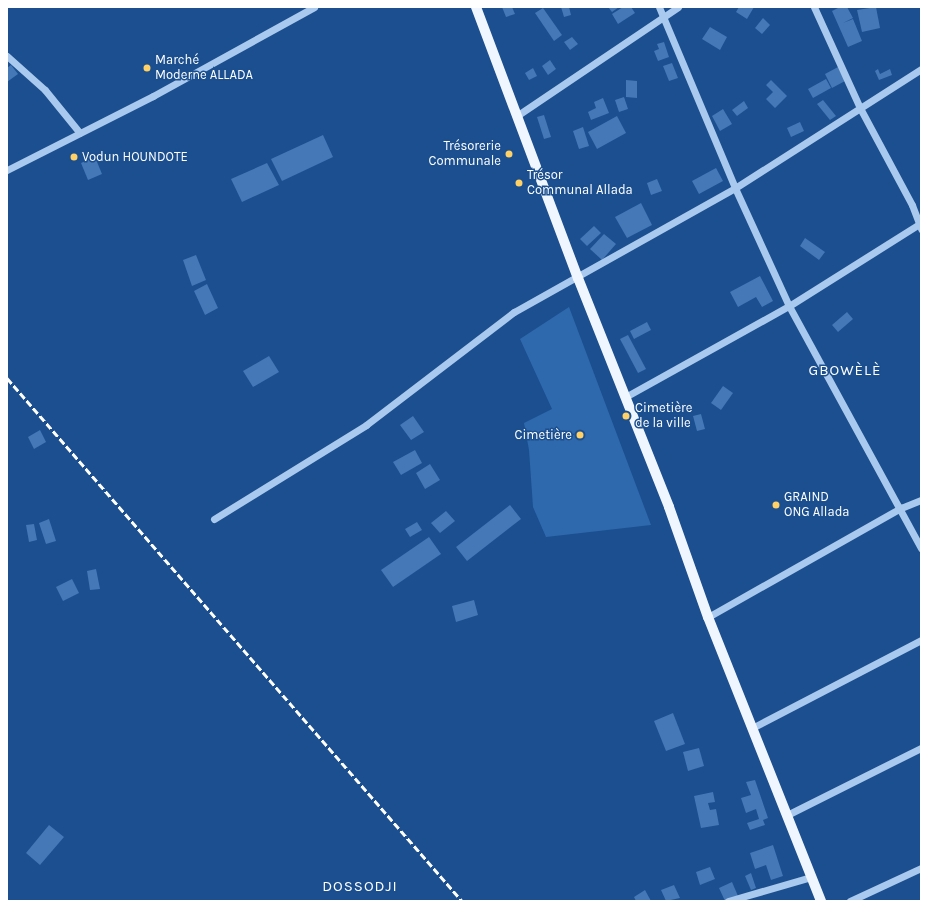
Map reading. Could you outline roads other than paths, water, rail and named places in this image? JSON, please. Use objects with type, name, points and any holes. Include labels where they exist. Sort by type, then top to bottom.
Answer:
[{"type":"main road","points":[[476,7],[518,115],[578,278],[627,396],[708,617],[821,901]]},
{"type":"street","points":[[7,170],[80,133],[314,7]]},
{"type":"street","points":[[659,7],[735,188],[789,306],[824,373],[901,508],[921,548]]},
{"type":"street","points":[[518,115],[678,7]]},
{"type":"street","points":[[627,396],[789,306],[920,225],[912,205],[860,108],[814,7]]},
{"type":"street","points":[[7,56],[45,90],[80,133]]},
{"type":"street","points":[[214,519],[366,426],[514,312],[578,278],[735,188],[921,69]]},
{"type":"street","points":[[708,617],[901,508],[921,500]]},
{"type":"street","points":[[752,728],[921,640]]},
{"type":"street","points":[[787,815],[921,748]]},
{"type":"street","points":[[850,901],[921,868]]},
{"type":"street","points":[[728,901],[811,877]]},
{"type":"railway","points":[[7,378],[462,901]]},
{"type":"place","name":"Marché Moderne ALLADA","points":[[147,68]]},
{"type":"place","name":"Trésorerie Communale","points":[[509,154]]},
{"type":"place","name":"Vodun HOUNDOTE","points":[[74,157]]},
{"type":"place","name":"Trésor Communal Allada","points":[[519,183]]},
{"type":"place","name":"Cimetière de la ville","points":[[626,416]]},
{"type":"place","name":"Cimetière","points":[[580,435]]},
{"type":"place","name":"GRAIND ONG Allada","points":[[776,505]]},
{"type":"district","name":"GBOWÈLÈ","points":[[845,371]]},
{"type":"district","name":"DOSSODJI","points":[[360,887]]}]
